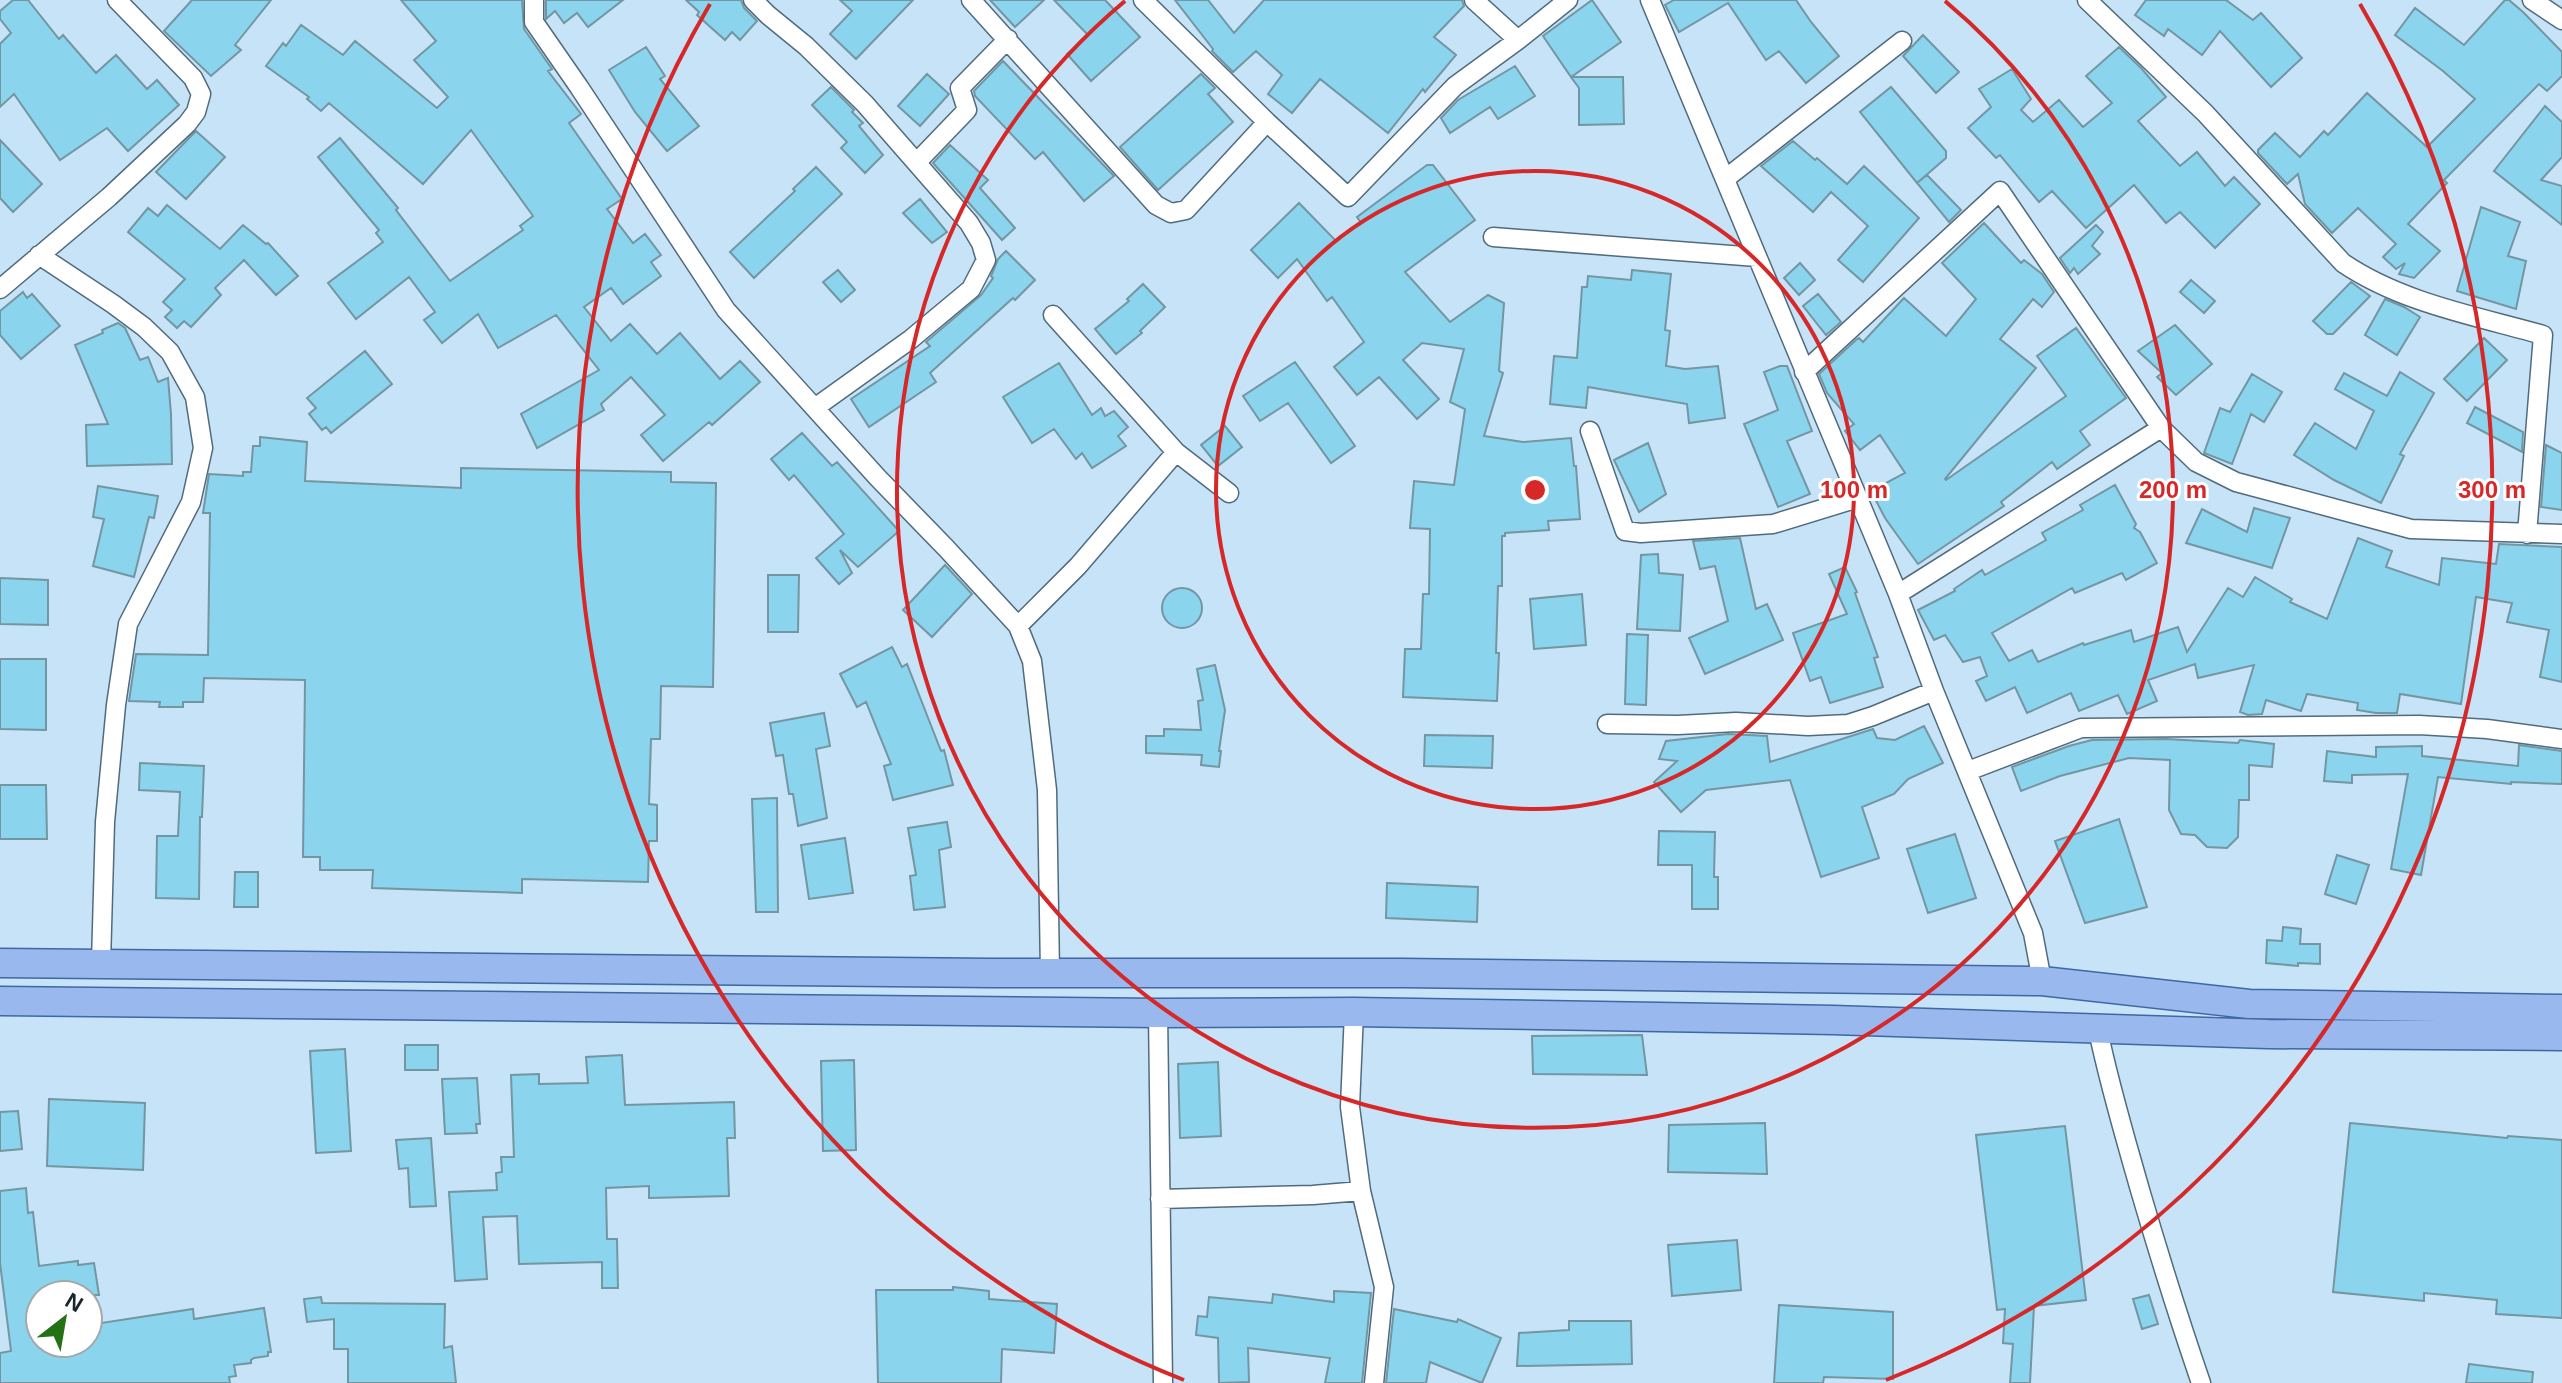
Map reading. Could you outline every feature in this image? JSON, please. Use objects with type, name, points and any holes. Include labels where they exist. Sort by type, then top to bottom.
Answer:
[{"type":"main road","points":[[0,963],[2042,981],[2249,1004],[2562,1009]]},
{"type":"main road","points":[[623,969],[624,1008]]},
{"type":"main road","points":[[989,1010],[991,973]]},
{"type":"main road","points":[[1831,978],[1833,1020]]},
{"type":"main road","points":[[0,1001],[1158,1013],[1354,1012],[1833,1020],[2268,1034],[2562,1036]]},
{"type":"street","points":[[0,289],[109,197],[196,112],[201,94],[193,78],[117,0]]},
{"type":"street","points":[[534,0],[534,22],[726,310],[1018,626],[1032,661],[1047,790],[1050,973]]},
{"type":"street","points":[[753,0],[855,94],[917,162],[969,223],[981,243],[986,260],[971,289],[911,339],[816,407]]},
{"type":"street","points":[[971,0],[1156,205],[1171,213],[1186,210],[1267,122]]},
{"type":"street","points":[[1143,0],[1348,197],[1455,86],[1568,0]]},
{"type":"street","points":[[1474,0],[1518,40]]},
{"type":"street","points":[[1650,0],[1898,594],[1934,691],[2033,933],[2042,981]]},
{"type":"street","points":[[2087,0],[2194,102],[2343,263],[2368,280],[2400,294],[2543,335],[2527,534]]},
{"type":"street","points":[[2532,0],[2562,20]]},
{"type":"street","points":[[917,162],[967,110],[960,88],[1008,39]]},
{"type":"street","points":[[1725,179],[1902,41]]},
{"type":"street","points":[[1804,372],[2000,191],[2161,428],[2196,462],[2236,482],[2411,529],[2562,534]]},
{"type":"street","points":[[1493,237],[1757,257]]},
{"type":"street","points":[[39,255],[123,312],[170,352],[195,397],[203,448],[191,502],[128,624],[116,705],[105,822],[101,963]]},
{"type":"street","points":[[1053,315],[1176,452],[1229,493]]},
{"type":"street","points":[[1898,594],[2161,428]]},
{"type":"street","points":[[1590,431],[1625,531],[1649,533],[1773,524],[1858,498]]},
{"type":"street","points":[[1018,626],[1078,566],[1176,452]]},
{"type":"street","points":[[1607,724],[1848,724],[1934,691]]},
{"type":"street","points":[[1968,771],[2081,728],[2419,725],[2487,729],[2562,739]]},
{"type":"street","points":[[1354,1012],[1350,1107],[1361,1191],[1384,1287],[1374,1383]]},
{"type":"street","points":[[1158,1013],[1163,1383]]},
{"type":"street","points":[[2098,1030],[2139,1186],[2201,1383]]},
{"type":"street","points":[[1160,1199],[1361,1191]]},
{"type":"building","points":[[13,0],[28,0],[59,39],[63,35],[96,73],[116,55],[147,89],[157,80],[179,105],[128,151],[107,128],[60,160],[14,94],[0,107],[0,44],[11,33],[0,19],[0,11]]},
{"type":"building","points":[[192,0],[271,0],[235,45],[241,50],[211,76],[164,31]]},
{"type":"building","points":[[401,0],[522,0],[524,29],[552,69],[548,71],[581,114],[569,123],[622,199],[607,209],[633,243],[645,234],[661,255],[651,262],[661,276],[623,304],[611,288],[584,307],[611,341],[630,324],[657,354],[680,333],[720,379],[740,361],[760,382],[712,425],[709,422],[663,461],[641,435],[665,415],[631,377],[601,404],[604,410],[537,448],[521,414],[599,370],[556,315],[498,348],[478,314],[442,343],[424,320],[435,312],[409,277],[356,319],[328,283],[383,242],[376,233],[379,230],[318,157],[340,138],[398,208],[396,210],[450,281],[523,230],[520,226],[533,216],[471,130],[423,184],[329,103],[321,111],[307,99],[309,97],[266,66],[301,25],[343,55],[355,41],[437,108],[448,97],[414,60],[436,41]]},
{"type":"building","points":[[546,0],[623,0],[588,27],[577,13],[564,23],[555,11],[546,19]]},
{"type":"building","points":[[686,0],[741,0],[744,8],[757,21],[740,40],[732,32],[725,40],[697,15],[699,12]]},
{"type":"building","points":[[840,0],[913,0],[856,59],[830,34],[852,11]]},
{"type":"building","points":[[990,0],[1044,0],[1015,27]]},
{"type":"building","points":[[1054,0],[1105,0],[1140,37],[1091,81],[1067,54],[1088,35]]},
{"type":"building","points":[[1175,0],[1208,0],[1234,33],[1264,0],[1462,0],[1464,6],[1434,37],[1456,55],[1425,92],[1423,89],[1388,133],[1320,79],[1292,113],[1268,94],[1282,75],[1256,51],[1233,72],[1212,51]]},
{"type":"building","points":[[1592,0],[1621,42],[1571,77],[1543,36]]},
{"type":"building","points":[[1674,0],[1796,0],[1839,56],[1806,83],[1779,51],[1766,60],[1728,3],[1679,32],[1665,5]]},
{"type":"building","points":[[2146,0],[2226,0],[2253,20],[2261,13],[2302,58],[2271,87],[2220,31],[2202,55],[2168,29],[2164,36],[2135,15]]},
{"type":"building","points":[[2505,0],[2523,12],[2562,52],[2562,76],[2547,91],[2539,84],[2444,180],[2447,183],[2408,224],[2440,251],[2414,278],[2399,274],[2405,263],[2396,269],[2383,257],[2396,244],[2358,208],[2332,233],[2305,204],[2298,174],[2287,184],[2258,150],[2275,133],[2300,157],[2324,131],[2328,135],[2367,93],[2427,147],[2475,99],[2395,35],[2415,8],[2464,45]]},
{"type":"building","points":[[1923,35],[1959,72],[1936,93],[1903,56]]},
{"type":"building","points":[[646,47],[665,76],[660,79],[699,126],[667,151],[635,112],[609,70]]},
{"type":"building","points":[[2119,47],[2166,97],[2138,121],[2180,166],[2197,152],[2225,186],[2234,177],[2260,204],[2215,248],[2180,212],[2166,223],[2134,185],[2086,228],[2052,191],[2039,202],[2000,155],[1996,158],[1968,128],[1991,107],[1979,89],[2012,69],[2031,99],[2021,110],[2033,122],[2059,100],[2083,127],[2112,103],[2086,76]]},
{"type":"building","points":[[1003,61],[1114,176],[1084,201],[1043,152],[1035,159],[975,96],[974,91]]},
{"type":"building","points":[[1515,66],[1535,96],[1498,119],[1490,107],[1450,133],[1441,118],[1458,100]]},
{"type":"building","points":[[927,74],[949,94],[920,126],[898,106]]},
{"type":"building","points":[[1201,74],[1215,88],[1208,94],[1233,122],[1158,190],[1120,147]]},
{"type":"building","points":[[1571,77],[1623,77],[1624,124],[1579,125],[1579,88]]},
{"type":"building","points":[[831,87],[854,110],[852,112],[863,123],[859,126],[883,155],[865,173],[841,148],[847,142],[812,105]]},
{"type":"building","points":[[1891,87],[1946,151],[1946,158],[1917,183],[1860,112]]},
{"type":"building","points":[[2545,106],[2562,122],[2562,157],[2541,180],[2562,186],[2562,225],[2494,171]]},
{"type":"building","points":[[196,131],[225,157],[186,199],[156,172]]},
{"type":"building","points":[[0,140],[42,184],[13,212],[0,198]]},
{"type":"building","points":[[1793,141],[1847,184],[1864,166],[1919,218],[1863,282],[1838,260],[1868,226],[1831,192],[1813,212],[1761,166]]},
{"type":"building","points":[[950,145],[988,180],[980,188],[1015,228],[1002,240],[933,163]]},
{"type":"building","points":[[1427,165],[1433,165],[1475,220],[1405,272],[1450,322],[1488,295],[1504,303],[1499,371],[1503,373],[1484,436],[1523,442],[1571,438],[1576,466],[1580,519],[1548,521],[1549,530],[1505,533],[1502,536],[1502,586],[1498,586],[1497,701],[1403,697],[1405,649],[1421,649],[1423,594],[1429,594],[1430,529],[1410,528],[1414,481],[1454,485],[1465,409],[1450,402],[1464,349],[1422,343],[1403,360],[1439,399],[1417,419],[1379,377],[1357,395],[1334,367],[1364,342],[1332,297],[1327,301],[1297,259],[1278,278],[1251,250],[1299,203],[1336,241],[1361,223],[1357,217]]},
{"type":"building","points":[[816,167],[842,194],[754,278],[730,252]]},
{"type":"building","points":[[1927,175],[1961,210],[1949,222],[1917,183]]},
{"type":"building","points":[[920,199],[947,232],[932,243],[903,213]]},
{"type":"building","points":[[167,205],[220,249],[243,225],[268,243],[298,276],[276,295],[244,260],[215,288],[221,295],[191,327],[184,321],[177,328],[165,317],[172,310],[163,302],[185,279],[128,232],[148,208],[158,216]]},
{"type":"building","points":[[2481,207],[2520,222],[2508,256],[2526,261],[2516,309],[2457,291]]},
{"type":"building","points":[[1984,223],[2021,263],[2024,260],[2042,274],[2054,292],[2042,307],[2033,299],[2000,339],[2036,368],[1945,479],[2066,396],[2037,356],[2076,328],[2126,398],[2080,431],[2090,445],[2057,469],[2052,462],[2001,502],[2004,506],[1918,564],[1885,518],[1871,491],[1905,473],[1880,435],[1860,450],[1845,431],[1854,424],[1827,393],[1819,374],[1856,340],[1859,338],[1863,342],[1904,298],[1946,336],[1976,299],[1942,263]]},
{"type":"building","points":[[2096,225],[2103,232],[2092,246],[2100,254],[2078,274],[2074,268],[2070,273],[2060,258]]},
{"type":"building","points":[[1006,251],[1035,280],[930,373],[936,382],[869,427],[851,399],[930,346],[926,342],[981,295],[993,278],[991,276],[998,259]]},
{"type":"building","points":[[1800,263],[1815,280],[1799,295],[1784,278]]},
{"type":"building","points":[[838,270],[855,290],[841,302],[823,282]]},
{"type":"building","points":[[1632,270],[1671,274],[1665,330],[1670,331],[1666,366],[1685,369],[1718,366],[1725,418],[1689,423],[1687,404],[1588,387],[1586,408],[1550,404],[1554,356],[1577,358],[1582,287],[1587,287],[1588,276],[1631,280]]},
{"type":"building","points":[[2191,280],[2215,301],[2204,313],[2180,292]]},
{"type":"building","points":[[2351,282],[2370,296],[2333,334],[2327,334],[2313,321]]},
{"type":"building","points":[[1143,284],[1165,307],[1140,331],[1142,333],[1116,354],[1095,329],[1129,301],[1127,299]]},
{"type":"building","points":[[23,292],[27,298],[32,294],[60,326],[21,359],[0,335],[0,311]]},
{"type":"building","points":[[1818,294],[1841,322],[1826,335],[1803,306]]},
{"type":"building","points":[[2385,299],[2420,317],[2397,355],[2365,335]]},
{"type":"building","points":[[118,323],[125,328],[140,360],[148,357],[158,382],[168,378],[172,464],[87,466],[86,425],[108,424],[75,345]]},
{"type":"building","points":[[2175,325],[2212,364],[2176,395],[2157,377],[2162,373],[2138,351]]},
{"type":"building","points":[[2484,338],[2507,360],[2467,401],[2444,379]]},
{"type":"building","points":[[365,351],[392,384],[331,433],[326,427],[322,430],[309,414],[316,408],[307,398]]},
{"type":"building","points":[[1295,362],[1355,446],[1331,463],[1288,403],[1260,421],[1243,396]]},
{"type":"building","points":[[1059,363],[1092,415],[1101,408],[1105,416],[1114,411],[1128,427],[1118,436],[1126,446],[1092,468],[1082,453],[1076,459],[1054,429],[1032,443],[1003,397]]},
{"type":"building","points":[[1787,366],[1812,431],[1787,441],[1810,494],[1778,507],[1744,424],[1778,410],[1764,372]]},
{"type":"building","points":[[2400,372],[2434,393],[2400,454],[2404,456],[2381,503],[2334,480],[2294,455],[2315,423],[2356,449],[2374,411],[2335,389],[2344,373],[2387,396]]},
{"type":"building","points":[[2252,374],[2282,392],[2264,422],[2251,414],[2232,464],[2204,453],[2220,408],[2230,412]]},
{"type":"building","points":[[2475,407],[2523,432],[2522,452],[2467,423]]},
{"type":"building","points":[[1225,426],[1242,447],[1218,466],[1201,445]]},
{"type":"building","points":[[802,433],[832,466],[837,462],[899,531],[858,567],[840,550],[852,573],[839,584],[816,558],[844,534],[794,475],[789,480],[771,459]]},
{"type":"building","points":[[260,437],[307,442],[305,481],[461,488],[461,468],[671,472],[671,482],[716,483],[713,687],[661,686],[660,739],[651,739],[649,804],[657,805],[657,841],[649,841],[648,882],[522,879],[522,893],[372,888],[373,870],[320,870],[320,857],[303,857],[305,680],[204,678],[203,702],[183,702],[183,707],[159,707],[160,702],[129,701],[136,654],[208,655],[210,513],[203,513],[209,474],[243,476],[243,472],[251,472],[253,446],[260,446]]},
{"type":"building","points":[[1648,443],[1666,494],[1639,512],[1614,460]]},
{"type":"building","points":[[2546,445],[2562,453],[2562,510],[2541,507]]},
{"type":"building","points":[[2115,485],[2136,524],[2134,528],[2140,532],[2157,563],[2126,580],[2122,573],[2075,593],[2072,588],[1992,633],[2009,661],[2032,650],[2038,662],[2083,643],[2131,630],[2134,642],[2178,627],[2187,652],[2228,588],[2243,597],[2255,577],[2292,599],[2290,602],[2327,619],[2358,538],[2392,551],[2386,567],[2439,585],[2442,558],[2496,564],[2499,544],[2562,547],[2562,682],[2540,677],[2549,630],[2507,622],[2512,603],[2476,597],[2461,704],[2400,694],[2397,713],[2376,713],[2357,710],[2358,703],[2307,694],[2301,711],[2266,700],[2262,714],[2248,715],[2240,712],[2254,665],[2198,678],[2195,664],[2148,680],[2157,701],[2127,714],[2118,695],[2079,711],[2071,693],[2027,713],[2015,687],[1986,701],[1976,681],[1987,676],[1980,657],[1963,662],[1945,635],[1934,640],[1918,610],[1955,591],[1982,570],[1985,575],[2046,540],[2042,533],[2083,510],[2080,505]]},
{"type":"building","points":[[98,486],[158,496],[154,518],[149,517],[134,577],[93,566],[104,519],[93,517]]},
{"type":"building","points":[[2254,508],[2290,518],[2272,568],[2186,543],[2202,509],[2247,532]]},
{"type":"building","points":[[1740,538],[1756,609],[1767,604],[1783,640],[1705,674],[1689,638],[1728,621],[1715,566],[1700,569],[1693,541]]},
{"type":"building","points":[[1658,554],[1659,573],[1683,575],[1680,631],[1637,629],[1641,555]]},
{"type":"building","points":[[945,565],[972,594],[932,637],[903,610]]},
{"type":"building","points":[[1845,567],[1857,592],[1878,657],[1874,658],[1883,687],[1830,703],[1821,677],[1810,681],[1793,633],[1847,614],[1829,574]]},
{"type":"building","points":[[768,575],[799,575],[798,632],[768,632]]},
{"type":"building","points":[[0,578],[48,580],[48,625],[0,624]]},
{"type":"building","points":[[1182,588],[1196,594],[1202,608],[1196,622],[1182,628],[1168,622],[1162,608],[1168,594]]},
{"type":"building","points":[[1582,594],[1586,645],[1534,649],[1530,599]]},
{"type":"building","points":[[1627,634],[1648,635],[1646,705],[1625,704]]},
{"type":"building","points":[[892,647],[902,667],[907,664],[941,751],[944,750],[953,785],[893,800],[884,766],[891,764],[866,702],[857,707],[840,674]]},
{"type":"building","points":[[0,659],[46,659],[46,730],[0,729]]},
{"type":"building","points":[[1215,665],[1225,710],[1219,767],[1201,765],[1202,755],[1146,753],[1146,736],[1164,736],[1164,729],[1201,730],[1198,701],[1203,700],[1197,669]]},
{"type":"building","points":[[824,713],[830,746],[816,749],[827,818],[798,826],[783,755],[776,756],[770,723]]},
{"type":"building","points":[[1924,726],[1943,763],[1908,779],[1894,794],[1862,807],[1879,858],[1821,877],[1790,780],[1706,790],[1681,812],[1654,782],[1677,761],[1659,759],[1666,741],[1728,734],[1767,736],[1770,762],[1873,729],[1877,738],[1895,740]]},
{"type":"building","points":[[1425,735],[1493,736],[1492,768],[1424,766]]},
{"type":"building","points":[[2166,739],[2238,743],[2240,740],[2274,744],[2272,767],[2249,765],[2249,800],[2239,800],[2238,837],[2227,848],[2207,847],[2195,835],[2181,834],[2169,810],[2170,760],[2129,758],[2060,776],[2021,791],[2012,767],[2092,740]]},
{"type":"building","points":[[2519,745],[2562,751],[2562,784],[2511,784],[2438,777],[2421,875],[2391,869],[2408,774],[2352,775],[2352,783],[2324,781],[2327,751],[2376,757],[2376,747],[2422,746],[2422,756],[2518,766]]},
{"type":"building","points":[[140,763],[204,766],[199,899],[156,898],[157,836],[178,836],[180,792],[139,790]]},
{"type":"building","points":[[0,785],[46,785],[47,839],[0,839]]},
{"type":"building","points":[[777,798],[778,912],[756,912],[752,799]]},
{"type":"building","points":[[2119,819],[2147,907],[2085,923],[2055,841]]},
{"type":"building","points":[[947,822],[951,847],[939,850],[945,907],[914,910],[910,876],[916,875],[908,828]]},
{"type":"building","points":[[1659,831],[1715,832],[1714,877],[1718,877],[1718,909],[1692,909],[1692,865],[1658,865]]},
{"type":"building","points":[[1955,834],[1976,898],[1928,913],[1907,849]]},
{"type":"building","points":[[845,838],[853,893],[809,899],[801,845]]},
{"type":"building","points":[[2337,855],[2369,865],[2356,904],[2325,894]]},
{"type":"building","points":[[235,872],[258,872],[258,907],[234,907]]},
{"type":"building","points":[[1387,883],[1478,887],[1477,922],[1386,918]]},
{"type":"building","points":[[2283,927],[2301,929],[2300,944],[2320,944],[2320,964],[2298,963],[2298,966],[2266,963],[2267,940],[2282,941]]},
{"type":"building","points":[[1642,1035],[1647,1075],[1533,1074],[1532,1036]]},
{"type":"building","points":[[405,1045],[438,1045],[438,1070],[405,1070]]},
{"type":"building","points":[[345,1049],[351,1151],[316,1153],[310,1051]]},
{"type":"building","points":[[622,1055],[625,1105],[734,1102],[735,1138],[727,1138],[729,1196],[649,1198],[649,1186],[606,1188],[607,1239],[617,1239],[618,1288],[602,1288],[602,1262],[519,1264],[517,1216],[483,1217],[487,1279],[455,1281],[449,1192],[497,1190],[496,1173],[502,1172],[501,1157],[514,1157],[511,1075],[539,1074],[539,1084],[588,1083],[586,1057]]},
{"type":"building","points":[[854,1060],[856,1150],[823,1151],[821,1061]]},
{"type":"building","points":[[1218,1062],[1221,1136],[1180,1138],[1178,1064]]},
{"type":"building","points":[[477,1078],[480,1124],[476,1124],[477,1133],[445,1134],[442,1079]]},
{"type":"building","points":[[49,1099],[145,1103],[143,1170],[47,1166]]},
{"type":"building","points":[[18,1111],[22,1149],[0,1151],[0,1112]]},
{"type":"building","points":[[1765,1123],[1767,1174],[1668,1172],[1669,1125]]},
{"type":"building","points":[[2350,1123],[2507,1138],[2562,1140],[2562,1318],[2496,1314],[2497,1300],[2424,1293],[2424,1301],[2333,1292]]},
{"type":"building","points":[[2065,1126],[2086,1300],[2034,1306],[2030,1383],[2010,1383],[2013,1344],[2003,1343],[2005,1309],[1997,1310],[1976,1135]]},
{"type":"building","points":[[431,1138],[436,1206],[410,1207],[408,1168],[399,1169],[396,1140]]},
{"type":"building","points":[[26,1188],[28,1213],[33,1212],[39,1266],[78,1261],[78,1265],[94,1263],[96,1279],[24,1279],[24,1359],[104,1359],[104,1323],[193,1309],[194,1319],[264,1308],[271,1352],[268,1356],[254,1358],[251,1363],[234,1365],[236,1376],[229,1377],[230,1383],[0,1383],[0,1353],[11,1351],[0,1263],[0,1191]]},
{"type":"building","points":[[1737,1240],[1741,1290],[1672,1296],[1668,1245]]},
{"type":"building","points":[[953,1287],[989,1291],[989,1299],[1057,1304],[1054,1353],[1002,1349],[1001,1383],[878,1383],[876,1290],[953,1290]]},
{"type":"building","points":[[1334,1291],[1371,1293],[1362,1383],[1325,1383],[1330,1358],[1248,1348],[1249,1382],[1219,1383],[1218,1338],[1196,1335],[1198,1316],[1207,1317],[1209,1297],[1272,1303],[1273,1294],[1334,1302]]},
{"type":"building","points":[[2149,1295],[2158,1324],[2142,1329],[2133,1299]]},
{"type":"building","points":[[321,1297],[322,1303],[445,1304],[444,1348],[452,1346],[456,1383],[348,1383],[348,1349],[334,1349],[334,1319],[307,1322],[304,1299]]},
{"type":"building","points":[[1779,1305],[1893,1312],[1893,1379],[1824,1377],[1823,1383],[1774,1383]]},
{"type":"building","points":[[1394,1309],[1457,1322],[1458,1319],[1501,1338],[1482,1383],[1430,1362],[1426,1383],[1386,1383]]},
{"type":"building","points":[[1569,1321],[1631,1321],[1632,1364],[1517,1366],[1519,1333],[1569,1330]]},
{"type":"building","points":[[2469,1364],[2533,1372],[2532,1383],[2466,1383]]}]
